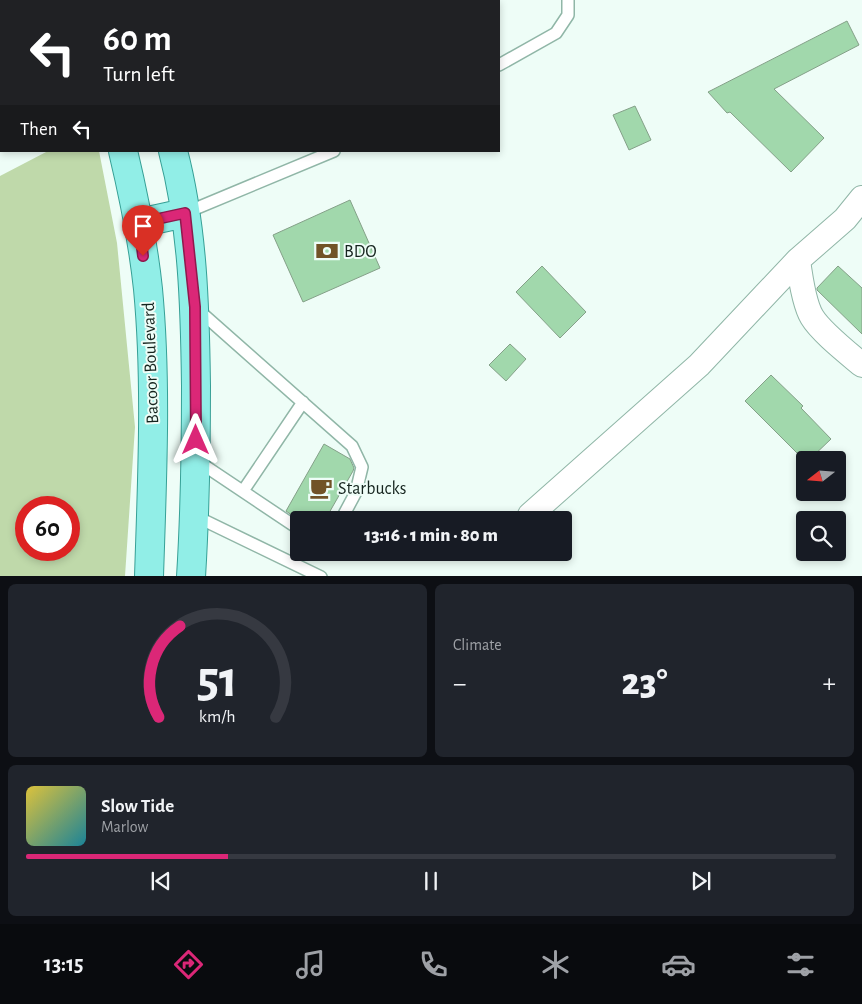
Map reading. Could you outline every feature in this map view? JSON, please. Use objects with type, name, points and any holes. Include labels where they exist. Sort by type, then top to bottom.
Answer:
[{"type":"main road","name":"Bacoor Boulevard","points":[[123,152],[139,223],[148,290],[152,364],[153,447],[149,576]]},
{"type":"main road","points":[[173,152],[185,213],[195,307],[196,460],[191,576]]},
{"type":"main road","points":[[139,223],[185,213]]},
{"type":"street","points":[[535,511],[699,365],[798,260],[845,219],[862,198]]},
{"type":"street","points":[[798,260],[802,287],[811,316],[862,365]]},
{"type":"lane","points":[[500,64],[556,33],[568,15],[568,0]]},
{"type":"lane","points":[[185,213],[332,152]]},
{"type":"lane","points":[[195,307],[352,446],[362,467],[356,492],[346,511]]},
{"type":"lane","points":[[243,491],[303,402]]},
{"type":"lane","points":[[196,460],[290,523]]},
{"type":"lane","points":[[195,516],[321,576]]},
{"type":"green space","points":[[46,152],[99,152],[117,243],[135,427],[125,576],[0,576],[0,176]]},
{"type":"building","points":[[847,21],[859,45],[774,89],[824,138],[791,172],[730,112],[727,113],[708,92]]},
{"type":"building","points":[[635,106],[651,140],[629,150],[613,115]]},
{"type":"building","name":"BDO","points":[[350,200],[380,268],[303,302],[273,235]]},
{"type":"building","points":[[542,266],[586,312],[560,338],[516,292]]},
{"type":"building","points":[[838,266],[862,288],[862,334],[817,290]]},
{"type":"building","points":[[510,344],[526,359],[506,381],[489,365]]},
{"type":"building","points":[[771,375],[803,406],[801,408],[831,439],[818,451],[796,452],[745,401]]},
{"type":"building","name":"Starbucks","points":[[324,444],[350,459],[354,468],[353,471],[330,511],[290,511],[290,514],[286,511]]},
{"type":"place","name":"BDO","points":[[327,251]]},
{"type":"place","name":"Starbucks","points":[[321,488]]},
{"type":"route","points":[[143,256],[139,223],[185,213],[195,307],[196,440]]}]
